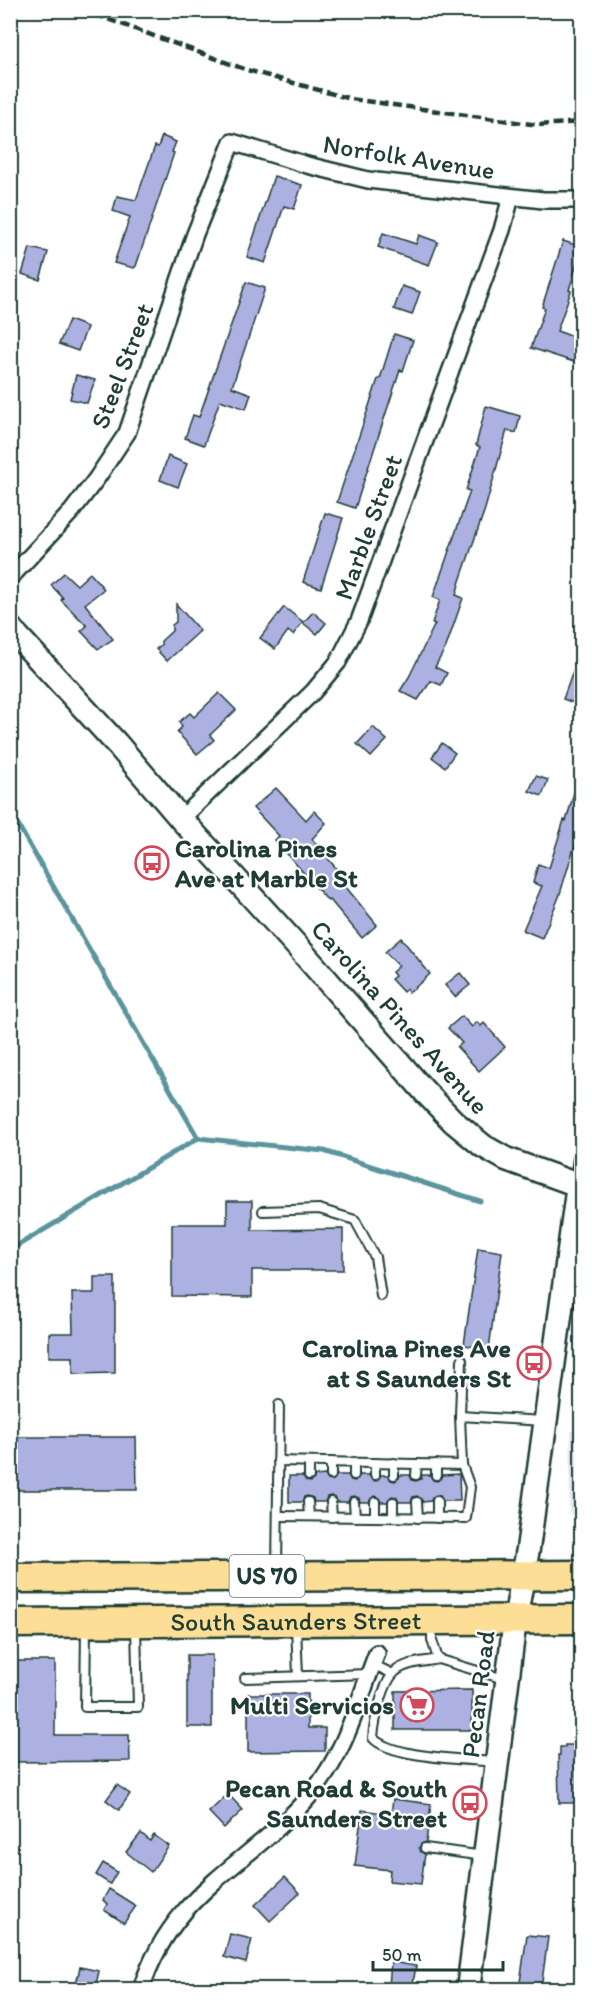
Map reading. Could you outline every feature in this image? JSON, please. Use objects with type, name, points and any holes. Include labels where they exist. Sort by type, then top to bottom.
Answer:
[{"type":"highway","name":"South Saunders Street","points":[[10,1578],[582,1575]]},
{"type":"highway","name":"South Saunders Street","points":[[10,1623],[582,1619]]},
{"type":"street","name":"Norfolk Avenue","points":[[232,142],[307,165],[368,180],[543,200],[582,200]]},
{"type":"street","name":"Steel Street","points":[[10,578],[72,511],[127,433],[195,234],[232,142]]},
{"type":"street","name":"Marble Street","points":[[182,819],[312,692],[338,662],[359,621],[502,230],[511,197]]},
{"type":"street","name":"Carolina Pines Avenue","points":[[10,628],[117,744],[454,1122],[483,1146],[506,1159],[578,1185]]},
{"type":"street","points":[[515,1620],[528,1549],[582,1158]]},
{"type":"street","name":"Pecan Road","points":[[468,1989],[515,1620]]},
{"type":"street","points":[[141,1989],[148,1969],[182,1912],[205,1888],[288,1818],[326,1776],[352,1724],[372,1664]]},
{"type":"lane","points":[[263,1211],[319,1209],[355,1220],[375,1257],[381,1296]]},
{"type":"lane","points":[[278,1516],[466,1518],[470,1487],[462,1464],[460,1416],[462,1360]]},
{"type":"lane","points":[[276,1576],[279,1405]]},
{"type":"lane","points":[[460,1416],[545,1421]]},
{"type":"lane","points":[[278,1461],[462,1464]]},
{"type":"lane","points":[[309,1462],[309,1476]]},
{"type":"lane","points":[[331,1462],[331,1475]]},
{"type":"lane","points":[[354,1462],[354,1475]]},
{"type":"lane","points":[[375,1463],[375,1475]]},
{"type":"lane","points":[[394,1463],[394,1475]]},
{"type":"lane","points":[[416,1475],[417,1464]]},
{"type":"lane","points":[[436,1464],[436,1475]]},
{"type":"lane","points":[[308,1502],[309,1516]]},
{"type":"lane","points":[[331,1502],[332,1517]]},
{"type":"lane","points":[[354,1502],[355,1517]]},
{"type":"lane","points":[[375,1502],[375,1517]]},
{"type":"lane","points":[[393,1502],[393,1517]]},
{"type":"lane","points":[[417,1502],[418,1518]]},
{"type":"lane","points":[[437,1502],[437,1518]]},
{"type":"lane","points":[[432,1620],[432,1640],[438,1659]]},
{"type":"lane","points":[[296,1621],[298,1676]]},
{"type":"lane","points":[[86,1622],[85,1707],[138,1707],[136,1622]]},
{"type":"lane","points":[[498,1763],[405,1753],[379,1744],[374,1738],[374,1727],[377,1710],[393,1674],[408,1665],[438,1659],[508,1680]]},
{"type":"lane","points":[[245,1678],[298,1676],[372,1664],[393,1674]]},
{"type":"lane","points":[[425,1848],[486,1856]]},
{"type":"shaded area","points":[[571,1431],[581,1431],[581,1532],[569,1511]]},
{"type":"building","points":[[162,136],[176,142],[172,152],[174,153],[136,266],[134,268],[114,263],[130,217],[113,211],[117,196],[136,200],[155,146],[158,147]]},
{"type":"building","points":[[274,176],[302,185],[294,209],[284,206],[265,263],[247,257]]},
{"type":"building","points":[[383,233],[416,244],[419,235],[438,242],[429,265],[378,247]]},
{"type":"building","points":[[563,241],[582,247],[569,290],[571,291],[557,331],[582,340],[574,362],[531,348],[545,308],[542,307]]},
{"type":"building","points":[[30,248],[48,252],[40,280],[22,274]]},
{"type":"building","points":[[246,282],[265,288],[232,387],[251,394],[246,409],[220,400],[204,445],[185,438],[193,415],[199,417]]},
{"type":"building","points":[[402,286],[420,292],[412,315],[394,309]]},
{"type":"building","points":[[69,320],[87,327],[78,351],[59,344]]},
{"type":"building","points":[[394,334],[413,340],[403,371],[400,370],[355,508],[337,502]]},
{"type":"building","points":[[76,375],[95,380],[87,403],[70,399]]},
{"type":"building","points":[[486,406],[520,416],[516,433],[507,430],[485,509],[456,595],[463,598],[446,647],[435,667],[447,673],[441,685],[431,681],[418,700],[400,691],[435,624],[432,623],[440,600],[433,597],[470,491],[466,490],[480,447],[476,445]]},
{"type":"building","points":[[168,456],[187,464],[178,487],[160,480]]},
{"type":"building","points":[[325,513],[343,518],[321,588],[303,582]]},
{"type":"building","points":[[64,573],[77,585],[90,573],[104,589],[85,604],[113,639],[98,649],[81,631],[87,626],[61,600],[63,598],[51,585]]},
{"type":"building","points":[[176,604],[200,631],[167,661],[156,649],[172,631],[172,625],[176,622]]},
{"type":"building","points":[[284,607],[303,622],[293,635],[288,631],[275,649],[260,638]]},
{"type":"building","points":[[313,612],[326,623],[317,634],[303,623]]},
{"type":"building","points":[[580,652],[582,652],[582,706],[563,699]]},
{"type":"building","points":[[219,693],[236,710],[210,735],[214,740],[197,754],[177,732],[182,727],[179,722],[190,713],[194,717]]},
{"type":"building","points":[[373,727],[387,740],[371,757],[357,744]]},
{"type":"building","points":[[442,743],[455,753],[445,767],[432,757]]},
{"type":"building","points":[[536,776],[548,780],[542,796],[529,791]]},
{"type":"building","points":[[577,782],[582,782],[582,844],[577,843],[573,851],[559,897],[542,938],[523,930],[542,886],[533,883],[538,864],[549,868]]},
{"type":"building","points":[[276,788],[306,820],[314,811],[326,823],[312,839],[348,883],[345,886],[377,925],[362,938],[275,840],[279,836],[253,808]]},
{"type":"building","points":[[401,938],[430,974],[409,993],[406,989],[403,992],[391,979],[395,976],[392,972],[399,966],[385,952]]},
{"type":"building","points":[[460,973],[470,985],[455,997],[445,985]]},
{"type":"building","points":[[462,1016],[472,1027],[477,1022],[481,1026],[484,1023],[505,1047],[479,1071],[457,1047],[462,1043],[448,1028]]},
{"type":"building","points":[[227,1201],[252,1201],[252,1230],[343,1229],[343,1270],[252,1270],[252,1297],[172,1296],[172,1224],[227,1224]]},
{"type":"building","points":[[478,1248],[502,1252],[489,1349],[464,1345]]},
{"type":"building","points":[[94,1277],[115,1277],[115,1373],[73,1374],[73,1357],[49,1357],[49,1333],[73,1333],[72,1293],[94,1293]]},
{"type":"building","points":[[10,1437],[136,1437],[137,1490],[10,1490]]},
{"type":"building","points":[[459,1474],[460,1501],[443,1501],[440,1496],[436,1495],[431,1501],[423,1502],[417,1496],[413,1497],[411,1502],[399,1502],[396,1497],[392,1496],[387,1502],[381,1502],[378,1497],[374,1496],[369,1502],[360,1502],[359,1498],[354,1496],[350,1497],[348,1502],[337,1502],[336,1498],[331,1496],[327,1497],[325,1502],[314,1502],[313,1498],[308,1496],[304,1497],[302,1502],[289,1502],[289,1476],[303,1476],[306,1481],[310,1482],[315,1476],[325,1475],[328,1480],[332,1481],[337,1475],[348,1475],[351,1480],[355,1481],[360,1475],[369,1475],[372,1480],[376,1481],[381,1475],[388,1475],[391,1480],[395,1481],[400,1475],[410,1475],[412,1480],[416,1481],[421,1479],[422,1475],[430,1475],[433,1480],[437,1481],[442,1475]]},
{"type":"building","points":[[187,1655],[212,1655],[212,1727],[187,1727]]},
{"type":"building","points":[[10,1661],[55,1661],[55,1735],[129,1735],[130,1761],[10,1762]]},
{"type":"building","points":[[472,1690],[472,1730],[395,1730],[395,1691]]},
{"type":"building","points":[[248,1694],[308,1694],[308,1728],[325,1728],[325,1751],[248,1752]]},
{"type":"building","points":[[565,1745],[582,1745],[582,1803],[559,1803],[558,1755],[560,1755],[560,1747],[565,1747]]},
{"type":"building","points":[[117,1785],[130,1794],[119,1810],[106,1800]]},
{"type":"building","points":[[228,1794],[243,1810],[224,1828],[209,1812]]},
{"type":"building","points":[[393,1799],[431,1804],[426,1842],[419,1848],[425,1854],[421,1884],[389,1881],[390,1870],[355,1866],[362,1810],[391,1814]]},
{"type":"building","points":[[141,1833],[150,1841],[154,1835],[169,1846],[151,1872],[126,1852]]},
{"type":"building","points":[[103,1863],[117,1872],[110,1884],[96,1875]]},
{"type":"building","points":[[285,1877],[300,1893],[270,1921],[255,1905]]},
{"type":"building","points":[[109,1889],[136,1906],[124,1923],[104,1910],[107,1904],[103,1900]]},
{"type":"building","points":[[230,1934],[252,1939],[246,1963],[224,1957]]},
{"type":"building","points":[[527,1935],[548,1937],[541,1989],[519,1989]]},
{"type":"building","points":[[391,1962],[416,1966],[412,1989],[389,1986]]},
{"type":"building","points":[[80,1967],[99,1971],[95,1989],[75,1989]]},
{"type":"waterway","points":[[10,811],[198,1138]]},
{"type":"waterway","points":[[10,1250],[198,1138],[324,1151],[480,1201]]},
{"type":"railway","points":[[83,10],[247,70],[351,99],[538,125],[582,122]]},
{"type":"place","name":"Carolina Pines Ave at Marble St","points":[[152,863]]},
{"type":"place","name":"Carolina Pines Ave at S Saunders St","points":[[534,1363]]},
{"type":"place","name":"Multi Servicios","points":[[417,1705]]},
{"type":"place","name":"Pecan Road & South Saunders Street","points":[[470,1803]]}]
